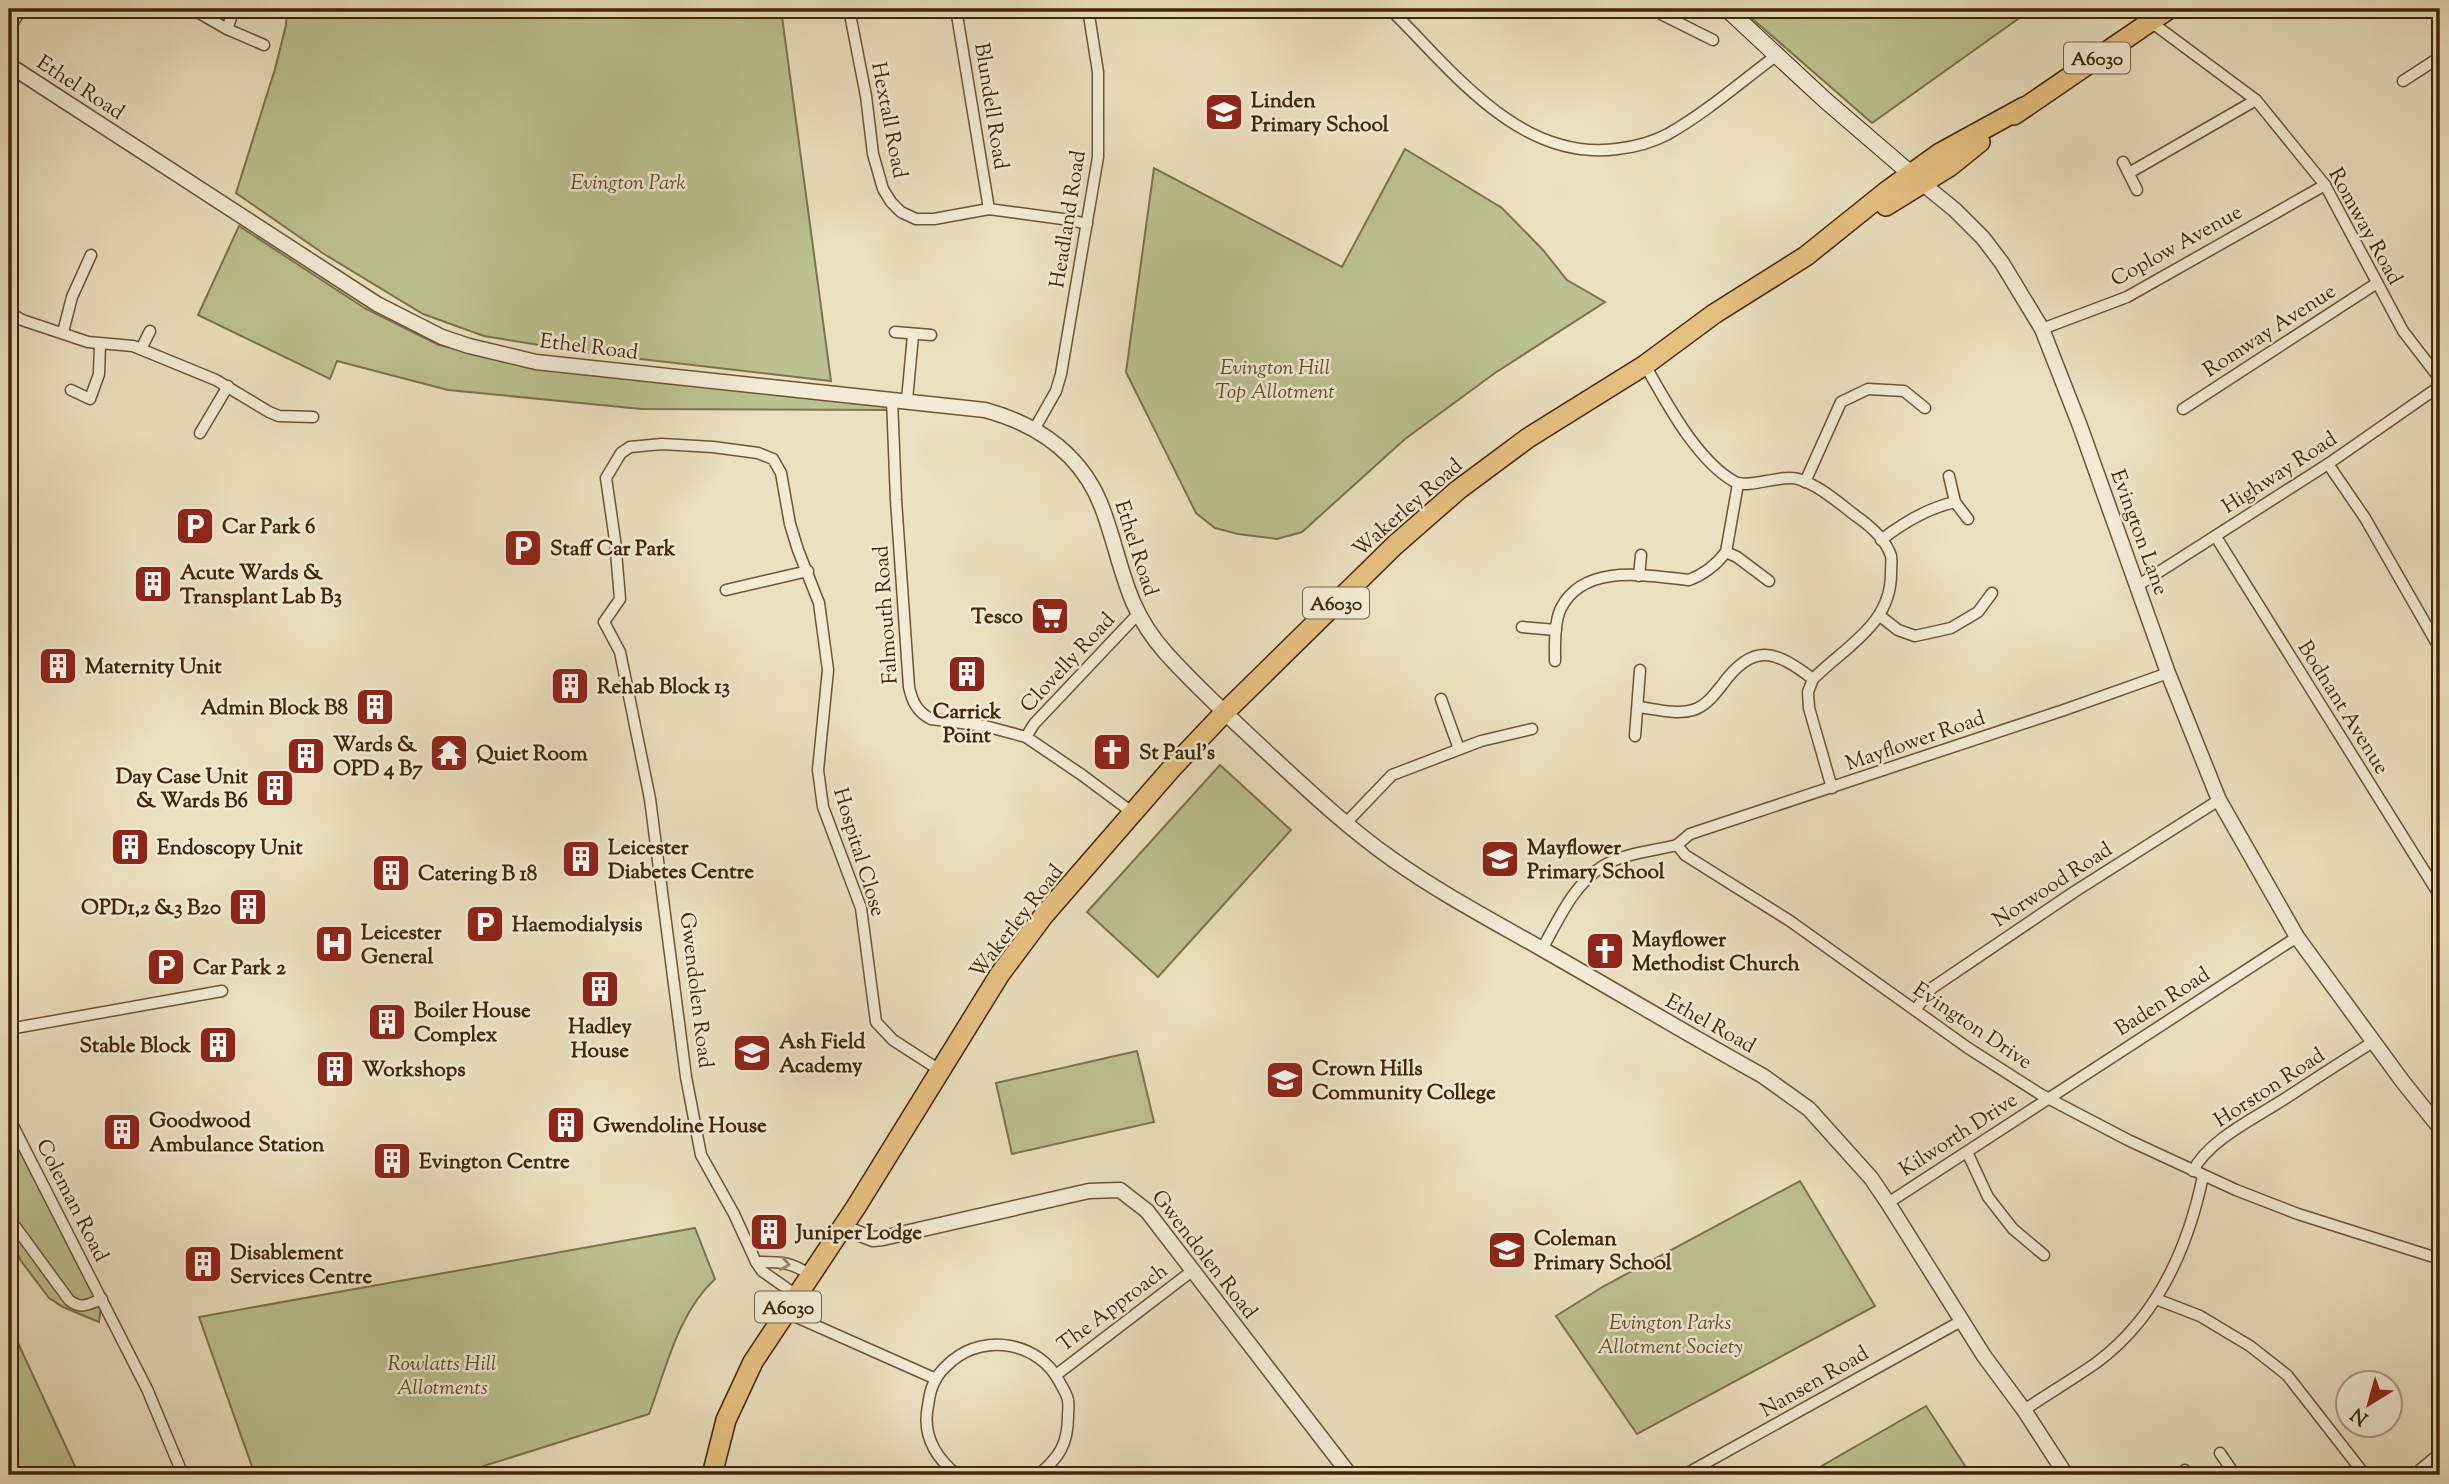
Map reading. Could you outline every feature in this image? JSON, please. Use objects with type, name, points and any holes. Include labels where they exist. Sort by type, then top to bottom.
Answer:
[{"type":"highway","name":"A6030","points":[[1916,178],[1940,153],[2024,107],[2169,9]]},
{"type":"highway","name":"Wakerley Road","points":[[842,1227],[967,1025],[1044,915],[1171,769],[1224,713],[1395,545],[1458,490],[1528,438],[1645,365],[1684,335],[1807,256],[1916,178]]},
{"type":"highway","name":"A6030","points":[[712,1475],[726,1420],[738,1389],[842,1227]]},
{"type":"main road","name":"Evington Lane","points":[[1727,9],[1825,100],[1916,178]]},
{"type":"street","points":[[9,30],[21,9]]},
{"type":"street","points":[[192,9],[227,29],[264,45]]},
{"type":"street","points":[[227,29],[234,9]]},
{"type":"street","name":"Hextall Road","points":[[849,9],[866,96],[873,153],[883,189],[901,212],[916,219],[934,219],[989,209],[1070,220],[1087,225]]},
{"type":"street","name":"Blundell Road","points":[[956,9],[989,209]]},
{"type":"street","name":"Headland Road","points":[[1035,428],[1056,391],[1061,374],[1098,157],[1098,72],[1088,9]]},
{"type":"street","points":[[1390,9],[1496,111],[1539,139],[1583,151],[1626,148],[1668,134],[1777,55]]},
{"type":"street","points":[[1651,9],[1713,40]]},
{"type":"street","name":"Romway Road","points":[[2151,22],[2256,100],[2325,185],[2403,331],[2440,379]]},
{"type":"street","points":[[2403,81],[2440,57]]},
{"type":"street","name":"Ethel Road","points":[[9,65],[348,286],[442,337],[536,362],[985,410],[1035,428],[1076,463],[1097,496],[1129,598],[1165,652],[1224,713],[1345,824],[1442,893],[1763,1076],[1809,1109],[1871,1178],[1984,1356],[2024,1410],[2066,1475]]},
{"type":"street","points":[[2129,173],[2256,100]]},
{"type":"street","points":[[2123,162],[2137,190]]},
{"type":"street","name":"Evington Lane","points":[[1916,178],[1955,210],[1983,238],[2003,263],[2042,330],[2080,426],[2168,673],[2219,800],[2297,937],[2373,1042],[2439,1124]]},
{"type":"street","name":"Coplow Avenue","points":[[2042,330],[2127,297],[2325,185]]},
{"type":"street","points":[[63,332],[72,297],[91,255]]},
{"type":"street","name":"Romway Avenue","points":[[2183,409],[2377,283]]},
{"type":"street","points":[[9,312],[22,320],[88,342],[117,343],[141,349],[228,386],[279,416],[313,417]]},
{"type":"street","points":[[141,349],[150,331]]},
{"type":"street","points":[[895,332],[932,335]]},
{"type":"street","name":"Falmouth Road","points":[[913,335],[899,399],[896,499],[912,699],[924,715],[931,719],[985,726],[1026,737],[1133,813]]},
{"type":"street","points":[[71,390],[89,399],[99,374],[100,344]]},
{"type":"street","points":[[1645,365],[1691,438],[1718,471],[1738,484],[1789,478],[1805,482],[1855,515],[1881,540],[1891,556],[1888,601],[1880,616],[1813,679],[1808,692],[1809,708],[1832,788]]},
{"type":"street","points":[[200,433],[228,386]]},
{"type":"street","name":"Highway Road","points":[[2137,586],[2328,464],[2440,386]]},
{"type":"street","points":[[1805,482],[1841,402],[1868,389],[1904,391],[1925,408]]},
{"type":"street","name":"Hospital Close","points":[[604,622],[620,599],[606,478],[621,453],[630,447],[662,444],[758,453],[773,460],[780,473],[798,550],[819,603],[828,670],[818,770],[822,807],[861,908],[876,1022],[893,1040],[941,1071]]},
{"type":"street","points":[[2328,464],[2365,518],[2440,649]]},
{"type":"street","points":[[1950,476],[1955,502],[1968,519]]},
{"type":"street","points":[[1555,661],[1556,630],[1561,609],[1570,595],[1586,583],[1601,576],[1689,580],[1701,576],[1717,563],[1726,552],[1738,484]]},
{"type":"street","points":[[1881,540],[1898,527],[1940,505],[1955,502]]},
{"type":"street","name":"Bodnant Avenue","points":[[2216,537],[2440,896]]},
{"type":"street","points":[[1726,552],[1769,581]]},
{"type":"street","points":[[1639,576],[1641,555]]},
{"type":"street","points":[[726,590],[808,571]]},
{"type":"street","points":[[1880,616],[1898,630],[1915,636],[1951,628],[1978,612],[1992,593]]},
{"type":"street","name":"Clovelly Road","points":[[1026,737],[1034,724],[1138,615]]},
{"type":"street","name":"Gwendolen Road","points":[[604,622],[620,652],[650,799],[687,1077],[701,1155],[762,1271],[796,1295]]},
{"type":"street","points":[[1522,627],[1556,630]]},
{"type":"street","points":[[1639,707],[1693,710],[1710,700],[1729,675],[1744,661],[1763,654],[1788,660],[1813,679]]},
{"type":"street","points":[[1635,736],[1640,670]]},
{"type":"street","name":"Mayflower Road","points":[[1678,845],[1690,834],[2168,673]]},
{"type":"street","points":[[1441,699],[1459,749]]},
{"type":"street","points":[[1345,824],[1392,775],[1459,749],[1532,729]]},
{"type":"street","name":"Norwood Road","points":[[1914,1010],[1932,988],[2074,892],[2219,800]]},
{"type":"street","points":[[1542,949],[1576,890],[1604,865],[1678,845]]},
{"type":"street","name":"Evington Drive","points":[[1678,845],[1685,855],[1790,921],[1968,1048],[2048,1098],[2198,1173],[2298,1214],[2440,1259]]},
{"type":"street","name":"Baden Road","points":[[2048,1098],[2297,937]]},
{"type":"street","points":[[9,1029],[222,991]]},
{"type":"street","name":"Horston Road","points":[[2198,1173],[2199,1159],[2242,1126],[2373,1042]]},
{"type":"street","name":"Kilworth Drive","points":[[1888,1203],[2048,1098]]},
{"type":"street","name":"Coleman Road","points":[[9,1118],[146,1389],[183,1475]]},
{"type":"street","points":[[1967,1152],[1988,1197],[2013,1229],[2044,1255]]},
{"type":"street","points":[[2024,1410],[2098,1361],[2130,1330],[2156,1299],[2173,1270],[2194,1216],[2198,1173]]},
{"type":"street","name":"Gwendolen Road","points":[[842,1227],[873,1239],[883,1238],[1089,1191],[1120,1190],[1147,1211],[1350,1475]]},
{"type":"street","points":[[9,1218],[69,1300],[77,1306],[84,1306],[102,1299]]},
{"type":"street","points":[[756,1262],[794,1264],[810,1275]]},
{"type":"street","name":"The Approach","points":[[1056,1375],[1192,1270]]},
{"type":"street","points":[[2156,1299],[2200,1316],[2250,1346],[2287,1375],[2365,1475]]},
{"type":"street","points":[[785,1312],[936,1379]]},
{"type":"street","name":"Nansen Road","points":[[1684,1475],[1963,1320]]},
{"type":"street","points":[[957,1475],[942,1463],[930,1443],[925,1419],[933,1384],[942,1370],[961,1354],[988,1345],[1014,1346],[1033,1353],[1052,1369],[1068,1398],[1068,1436],[1053,1462],[1038,1475]]},
{"type":"street","points":[[2220,1453],[2235,1475]]},
{"type":"street","points":[[2414,1475],[2440,1453]]},
{"type":"green space","name":"Evington Park","points":[[287,9],[781,9],[831,381],[588,353],[484,336],[423,314],[324,254],[236,193],[275,69],[286,25]]},
{"type":"green space","points":[[1741,9],[2032,9],[1872,123]]},
{"type":"green space","name":"Evington Hill Top Allotment","points":[[1405,149],[1502,208],[1543,250],[1567,280],[1605,302],[1495,373],[1405,439],[1302,532],[1277,539],[1215,528],[1196,513],[1126,372],[1154,168],[1342,267]]},
{"type":"green space","points":[[239,226],[366,309],[439,345],[542,370],[892,399],[891,410],[642,409],[448,390],[337,361],[330,379],[198,315]]},
{"type":"green space","points":[[1220,765],[1291,830],[1158,977],[1087,912]]},
{"type":"green space","points":[[1137,1051],[1154,1122],[1012,1154],[996,1083]]},
{"type":"green space","points":[[9,1118],[102,1299],[99,1322],[49,1298],[21,1261],[9,1235]]},
{"type":"green space","name":"Evington Parks Allotment Society","points":[[1800,1181],[1875,1306],[1637,1434],[1556,1316],[1604,1286]]},
{"type":"green space","name":"Rowlatts Hill Allotments","points":[[695,1228],[715,1279],[691,1308],[682,1325],[649,1414],[455,1475],[255,1475],[199,1317]]},
{"type":"green space","points":[[9,1326],[13,1332],[79,1475],[9,1475]]},
{"type":"green space","points":[[1926,1406],[1971,1475],[1806,1475]]},
{"type":"place","name":"Linden Primary School","points":[[1224,112]]},
{"type":"place","name":"Car Park 6","points":[[195,526]]},
{"type":"place","name":"Staff Car Park","points":[[523,548]]},
{"type":"place","name":"Acute Wards & Transplant Lab B3","points":[[153,584]]},
{"type":"place","name":"Tesco","points":[[1050,616]]},
{"type":"place","name":"Maternity Unit","points":[[58,666]]},
{"type":"place","name":"Carrick Point","points":[[967,674]]},
{"type":"place","name":"Rehab Block 13","points":[[570,686]]},
{"type":"place","name":"Admin Block B8","points":[[375,707]]},
{"type":"place","name":"St Paul's","points":[[1112,752]]},
{"type":"place","name":"Quiet Room","points":[[449,753]]},
{"type":"place","name":"Wards & OPD 4 B7","points":[[306,756]]},
{"type":"place","name":"Day Case Unit & Wards B6","points":[[275,788]]},
{"type":"place","name":"Endoscopy Unit","points":[[130,847]]},
{"type":"place","name":"Leicester Diabetes Centre","points":[[581,859]]},
{"type":"place","name":"Mayflower Primary School","points":[[1500,859]]},
{"type":"place","name":"Catering B 18","points":[[391,873]]},
{"type":"place","name":"OPD1,2 &3 B20","points":[[248,907]]},
{"type":"place","name":"Haemodialysis","points":[[485,924]]},
{"type":"place","name":"Leicester General","points":[[334,944]]},
{"type":"place","name":"Mayflower Methodist Church","points":[[1605,951]]},
{"type":"place","name":"Car Park 2","points":[[166,967]]},
{"type":"place","name":"Hadley House","points":[[600,989]]},
{"type":"place","name":"Boiler House Complex","points":[[387,1022]]},
{"type":"place","name":"Stable Block","points":[[218,1045]]},
{"type":"place","name":"Ash Field Academy","points":[[752,1053]]},
{"type":"place","name":"Workshops","points":[[335,1069]]},
{"type":"place","name":"Crown Hills Community College","points":[[1285,1080]]},
{"type":"place","name":"Gwendoline House","points":[[566,1125]]},
{"type":"place","name":"Goodwood Ambulance Station","points":[[122,1132]]},
{"type":"place","name":"Evington Centre","points":[[392,1161]]},
{"type":"place","name":"Juniper Lodge","points":[[769,1232]]},
{"type":"place","name":"Coleman Primary School","points":[[1507,1250]]},
{"type":"place","name":"Disablement Services Centre","points":[[203,1264]]}]
